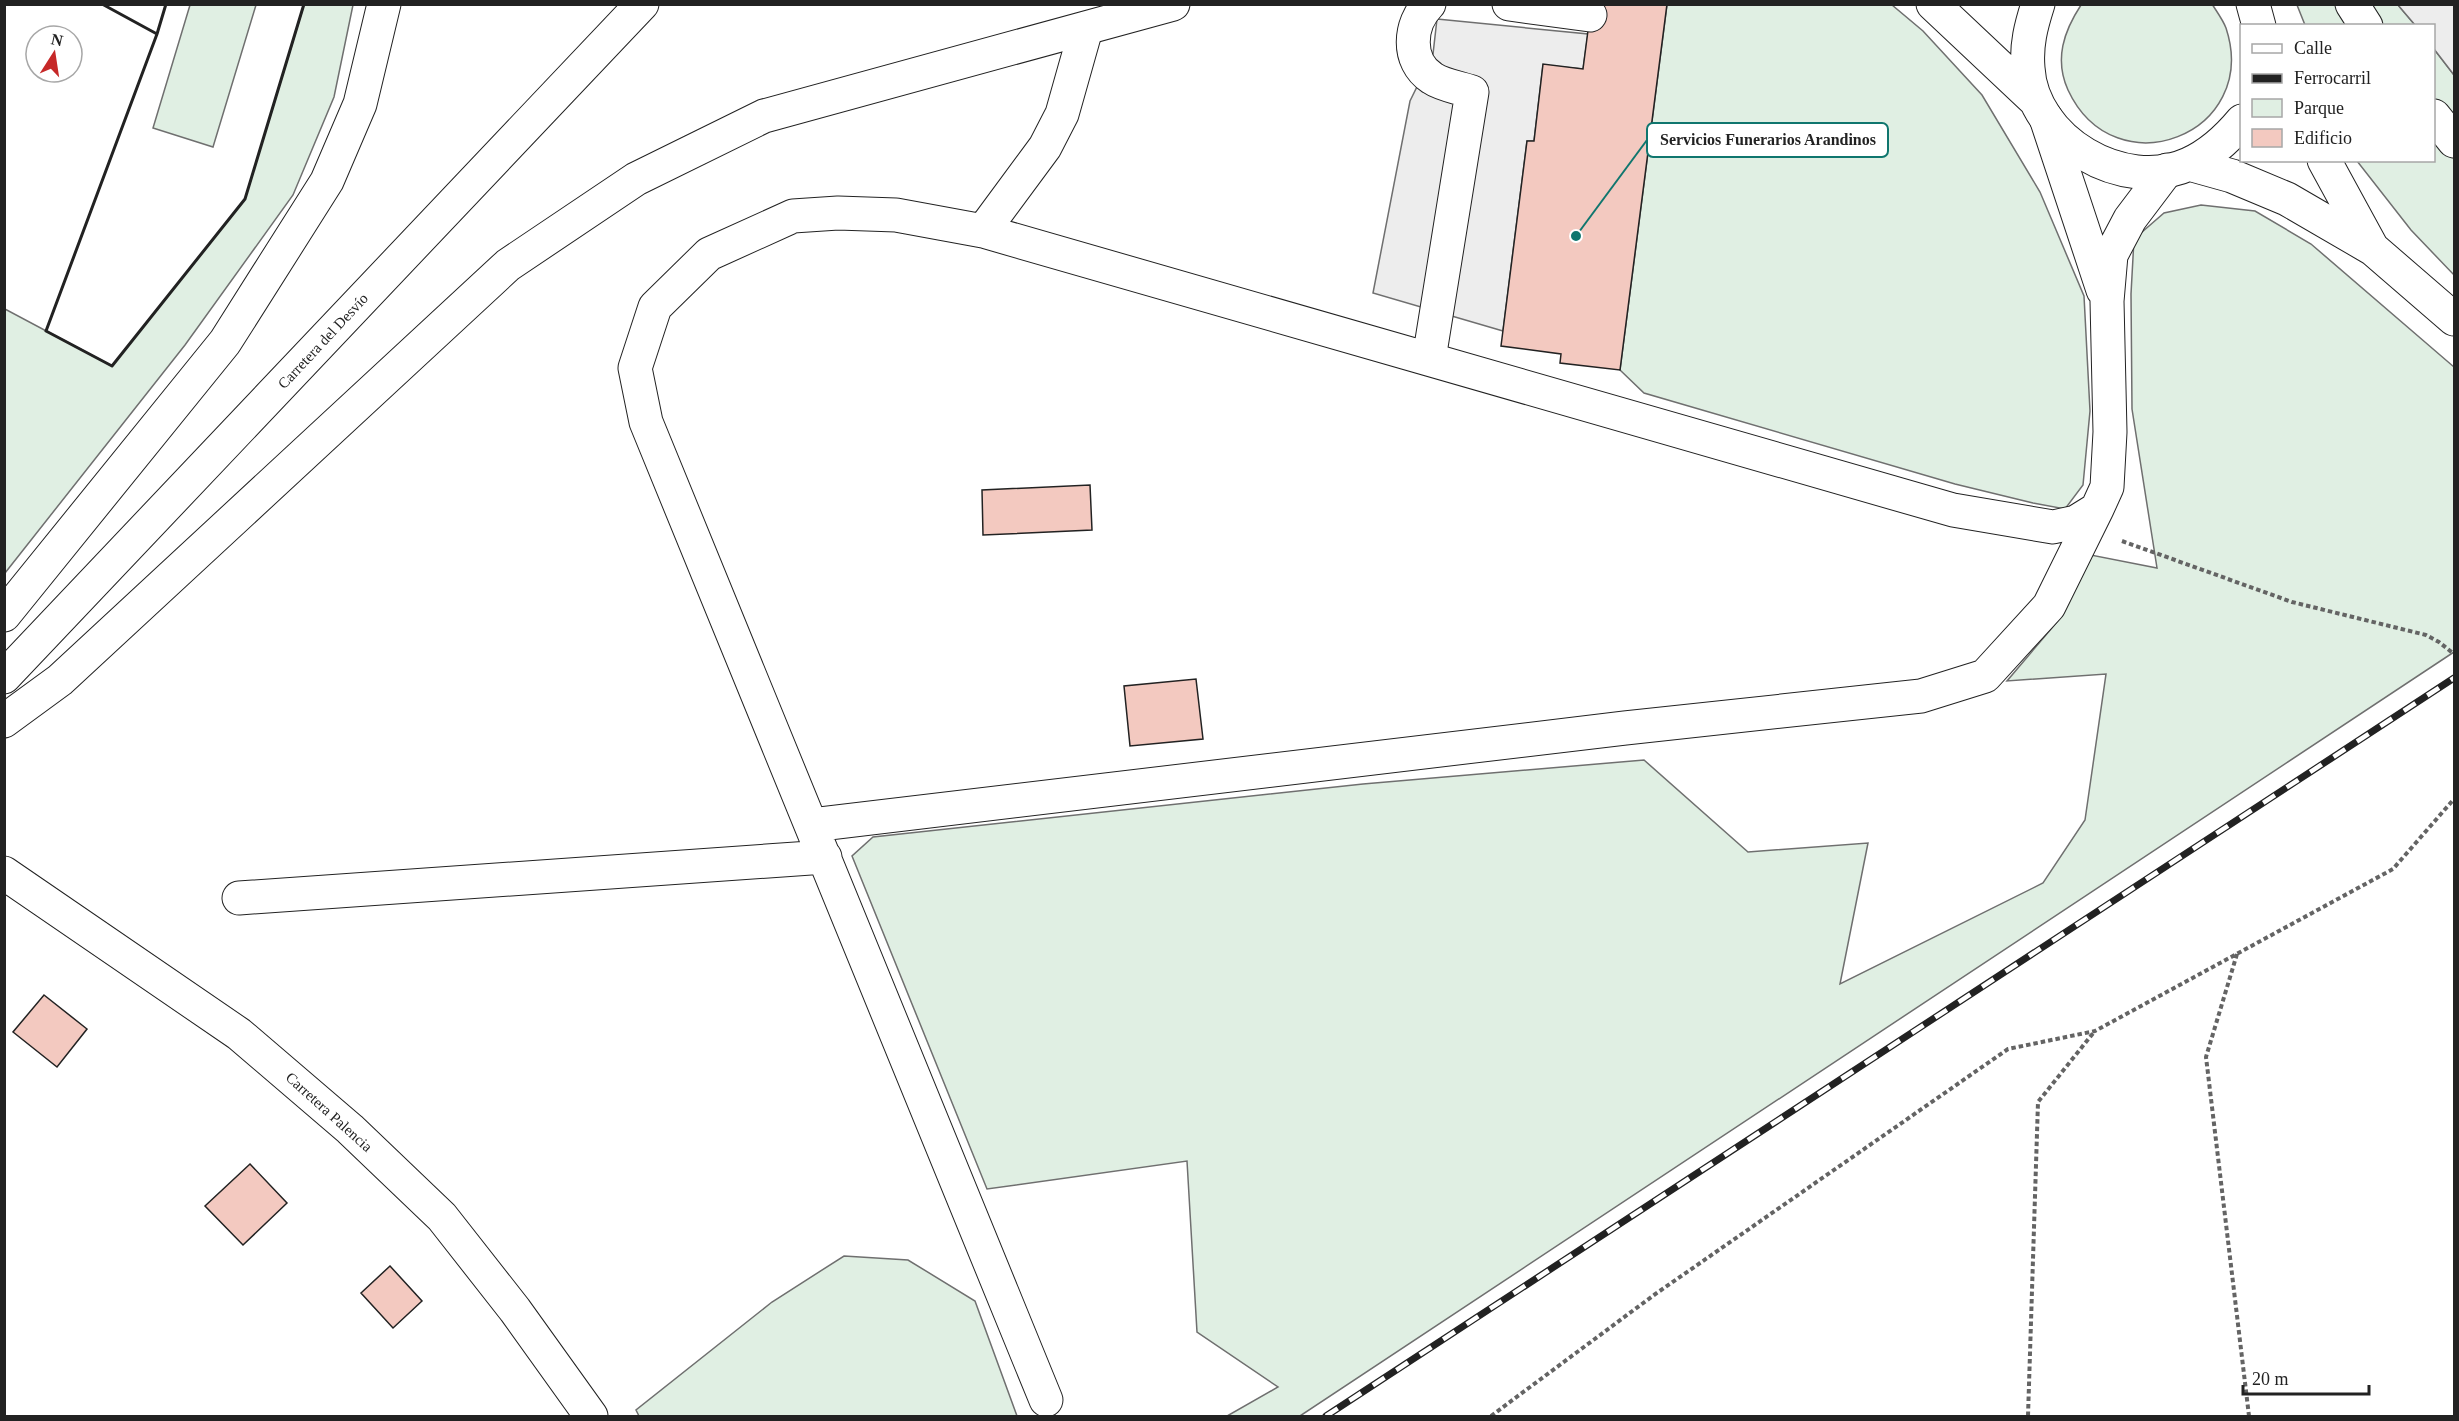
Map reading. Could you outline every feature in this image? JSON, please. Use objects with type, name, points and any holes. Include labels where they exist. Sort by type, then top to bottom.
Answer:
[{"type":"main road","points":[[4,615],[225,342],[327,181],[360,104],[384,4]]},
{"type":"main road","name":"Carretera del Desvío","points":[[4,677],[642,4]]},
{"type":"main road","points":[[4,721],[60,680],[508,265],[636,179],[764,116],[1173,4]]},
{"type":"main road","points":[[1429,4],[1421,13],[1413,34],[1416,59],[1432,78],[1472,92],[1429,359]]},
{"type":"main road","points":[[1509,4],[1590,15]]},
{"type":"main road","points":[[1933,4],[2041,110],[2069,145],[2098,162],[2132,171],[2178,167],[2232,176],[2287,200],[2373,249],[2454,319]]},
{"type":"main road","points":[[2037,4],[2028,36],[2027,69],[2107,301]]},
{"type":"main road","points":[[2253,4],[2258,24]]},
{"type":"main road","points":[[2352,4],[2365,24]]},
{"type":"main road","points":[[983,231],[1045,147],[1062,114],[1086,29]]},
{"type":"main road","points":[[2435,118],[2454,141]]},
{"type":"main road","points":[[812,825],[1625,728],[1921,696],[1985,676],[2049,606],[2107,487],[2110,432],[2107,301],[2111,255],[2130,219],[2178,167],[2223,143],[2240,122]]},
{"type":"main road","points":[[2325,162],[2373,249]]},
{"type":"main road","points":[[1046,1400],[646,422],[635,368],[655,307],[709,254],[793,216],[838,213],[896,215],[983,231],[1953,510],[2053,527],[2092,519]]},
{"type":"main road","points":[[238,898],[825,857]]},
{"type":"main road","name":"Carretera Palencia","points":[[4,873],[240,1034],[350,1129],[442,1217],[515,1310],[591,1416]]},
{"type":"path","points":[[2092,519],[2292,602],[2426,635],[2454,654]]},
{"type":"path","points":[[1491,1416],[1654,1295],[2007,1049],[2095,1031],[2393,869],[2454,799]]},
{"type":"path","points":[[2238,954],[2206,1057],[2249,1416]]},
{"type":"path","points":[[2028,1416],[2038,1102],[2095,1031]]},
{"type":"green space","points":[[2212,4],[2226,28],[2231,65],[2223,97],[2204,121],[2178,137],[2148,143],[2117,138],[2090,121],[2068,90],[2061,56],[2066,35],[2081,5]]},
{"type":"green space","points":[[190,5],[256,5],[213,147],[153,128]]},
{"type":"green space","points":[[304,5],[353,5],[334,97],[293,195],[185,345],[5,573],[5,309],[112,366],[245,199]]},
{"type":"green space","points":[[1667,5],[1892,5],[1923,31],[1982,95],[2040,192],[2084,296],[2090,411],[2083,485],[2065,509],[1955,484],[1644,393],[1620,370]]},
{"type":"green space","points":[[2297,5],[2398,5],[2414,24],[2305,24]]},
{"type":"green space","points":[[2435,50],[2454,75],[2454,275],[2411,230],[2358,162],[2435,162]]},
{"type":"green space","points":[[2201,205],[2255,211],[2311,244],[2454,367],[2454,652],[1300,1416],[1227,1416],[1278,1387],[1197,1332],[1187,1161],[987,1189],[852,856],[873,837],[1363,784],[1644,760],[1748,852],[1868,843],[1840,984],[2043,883],[2085,820],[2106,674],[2007,681],[2062,616],[2091,555],[2157,568],[2132,409],[2131,294],[2134,239],[2164,213]]},
{"type":"green space","points":[[844,1256],[908,1260],[975,1301],[1017,1416],[639,1416],[636,1410],[772,1302]]},
{"type":"shaded area","points":[[2398,5],[2454,5],[2454,75],[2435,50],[2435,24],[2414,24]]},
{"type":"shaded area","points":[[1437,19],[1588,34],[1583,69],[1543,65],[1534,141],[1527,141],[1503,331],[1373,293],[1410,101],[1433,54]]},
{"type":"building","points":[[1509,4],[1667,4],[1620,370],[1560,363],[1561,354],[1501,346],[1527,141],[1534,141],[1543,64],[1583,69],[1590,15]]},
{"type":"building","points":[[1090,485],[1092,530],[983,535],[982,490]]},
{"type":"building","points":[[1196,679],[1203,739],[1130,746],[1124,686]]},
{"type":"building","points":[[44,995],[87,1029],[57,1067],[13,1032]]},
{"type":"building","points":[[250,1164],[287,1203],[243,1245],[205,1206]]},
{"type":"building","points":[[390,1266],[422,1301],[393,1328],[361,1293]]},
{"type":"railway","points":[[1326,1416],[2454,678]]},
{"type":"wall","points":[[102,4],[157,34],[166,4]]},
{"type":"wall","points":[[157,34],[46,331],[112,366],[245,199],[304,4]]},
{"type":"place","name":"Servicios Funerarios Arandinos","points":[[1576,236]]}]
